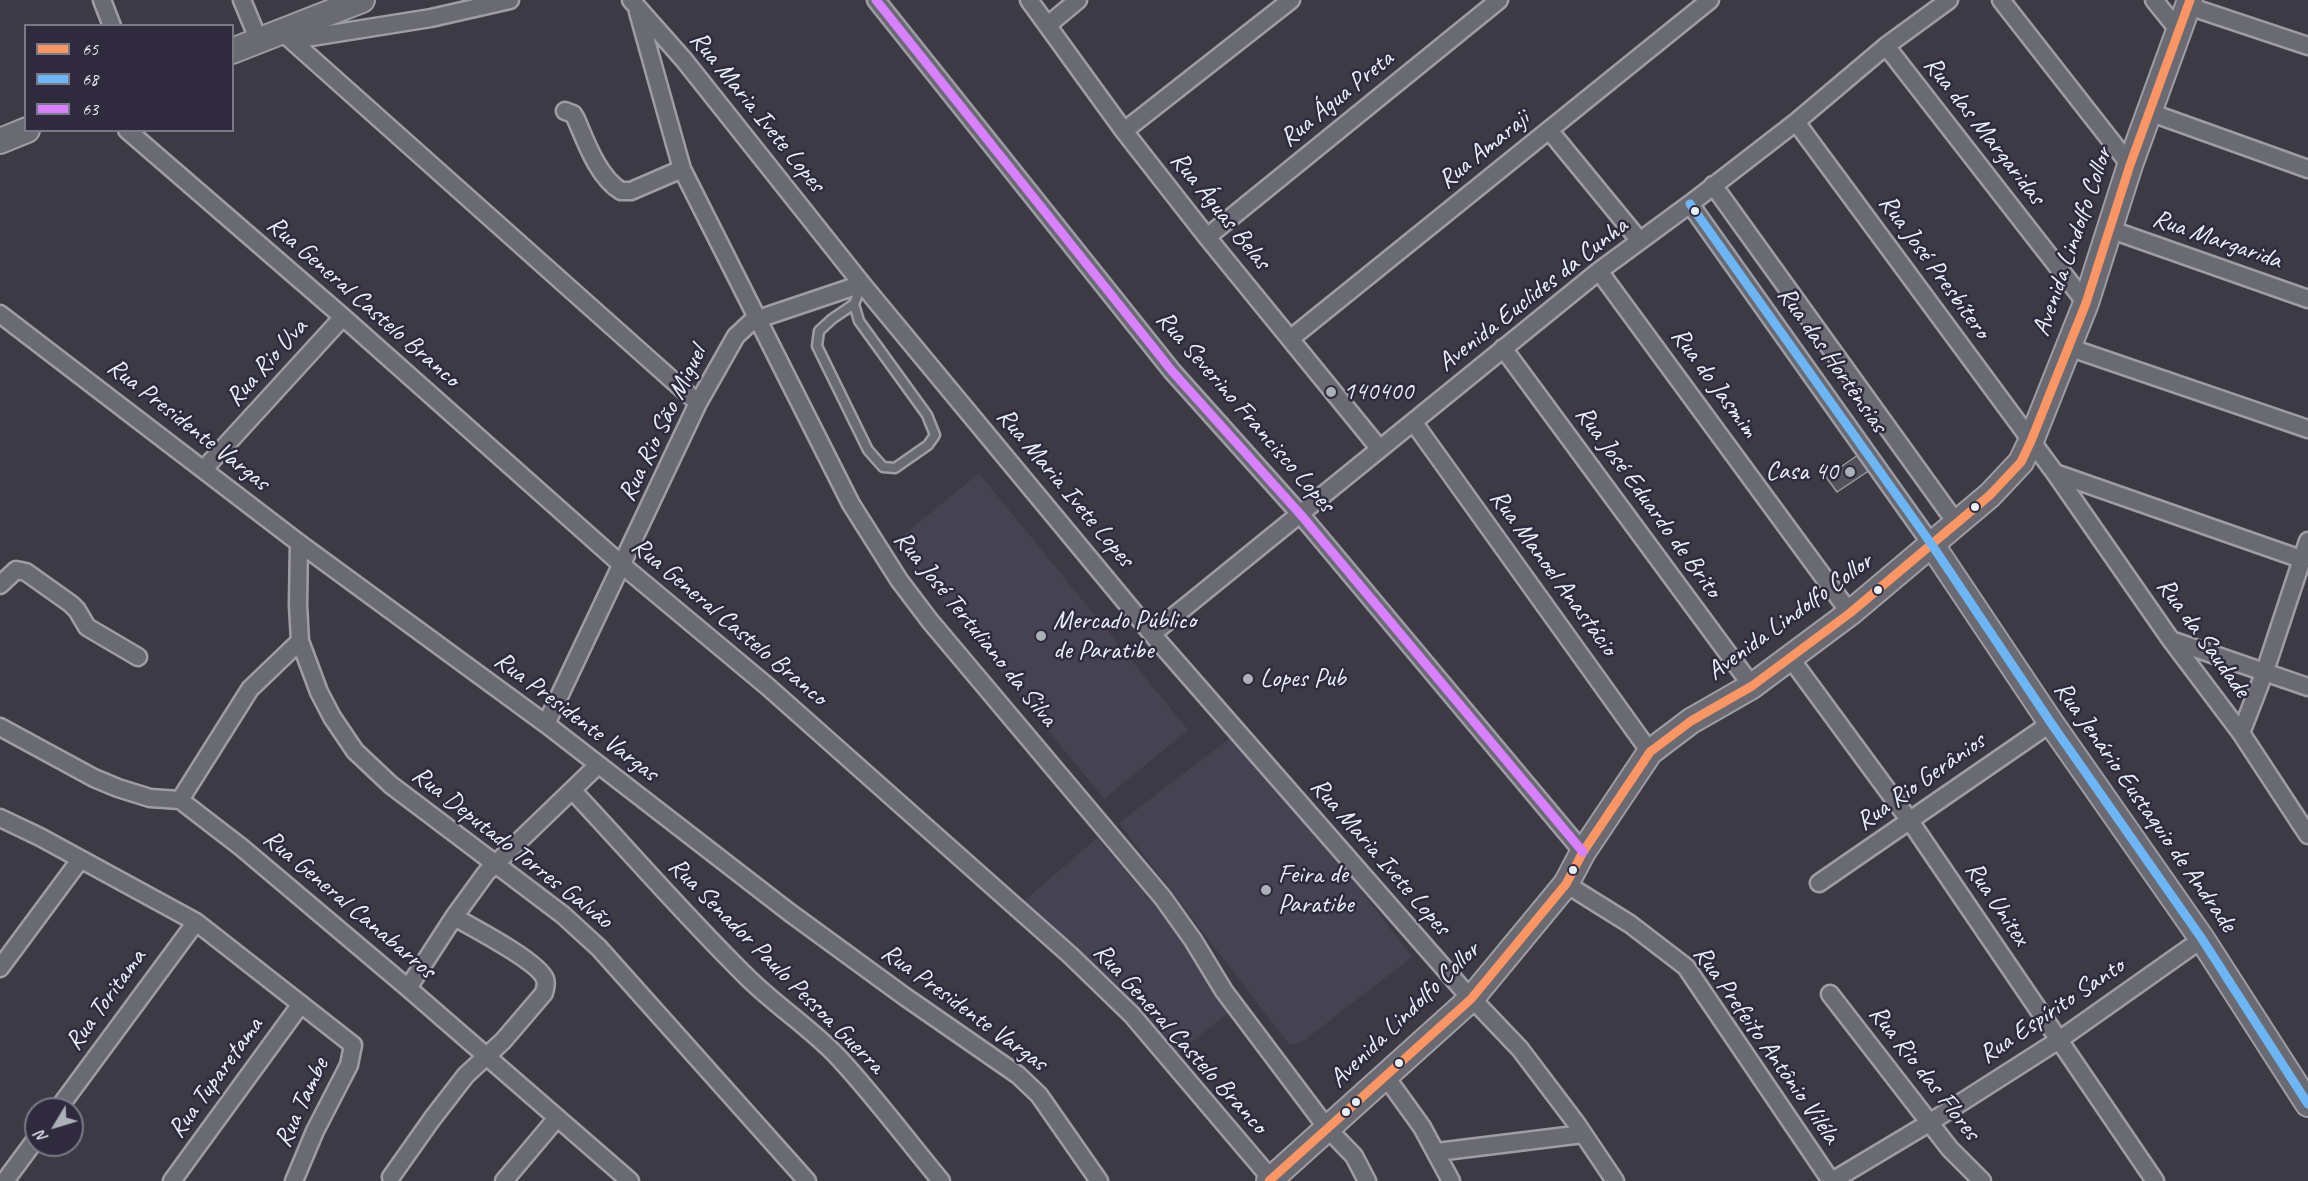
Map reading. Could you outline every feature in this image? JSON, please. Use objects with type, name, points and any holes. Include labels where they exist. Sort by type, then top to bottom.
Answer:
[{"type":"main road","points":[[234,50],[259,41],[287,36],[362,0]]},
{"type":"main road","name":"Avenida Lindolfo Collor","points":[[1271,1180],[1471,999],[1566,884],[1583,852],[1634,780],[1650,752],[1691,721],[1752,686],[1791,659],[1850,613],[1990,495],[2021,462],[2086,303],[2130,165],[2189,3]]},
{"type":"main road","points":[[1,138],[24,131]]},
{"type":"main road","name":"Rua Jenário Eustaquio de Andrade","points":[[1932,545],[2051,723],[2202,939],[2308,1104]]},
{"type":"street","points":[[102,0],[111,24]]},
{"type":"street","points":[[243,0],[259,41]]},
{"type":"street","points":[[287,36],[431,18],[510,0]]},
{"type":"street","name":"Rua Severino Francisco Lopes","points":[[876,0],[1172,371],[1301,515],[1583,852]]},
{"type":"street","name":"Rua Águas Belas","points":[[1029,0],[1124,130],[1207,237],[1379,448]]},
{"type":"street","points":[[1048,25],[1078,0]]},
{"type":"street","points":[[1124,130],[1291,0]]},
{"type":"street","name":"Rua Água Preta","points":[[1207,237],[1499,0]]},
{"type":"street","name":"Rua Amaraji","points":[[1290,339],[1710,0]]},
{"type":"street","name":"Avenida Euclides da Cunha","points":[[1152,634],[1599,271],[1796,122],[1886,46],[1928,6],[1949,0]]},
{"type":"street","points":[[2001,0],[2130,165]]},
{"type":"street","points":[[2154,0],[2179,32]]},
{"type":"street","points":[[2189,3],[2308,46]]},
{"type":"street","name":"Rua José Tertuliano da Silva","points":[[634,4],[682,169],[851,504],[898,580],[1163,898],[1193,940],[1224,991],[1327,1128],[1354,1156],[1367,1181]]},
{"type":"street","name":"Rua Maria Ivete Lopes","points":[[634,4],[684,60],[862,284],[1152,634],[1471,999],[1520,1049],[1615,1181]]},
{"type":"street","points":[[287,36],[698,403]]},
{"type":"street","name":"Rua das Margaridas","points":[[1886,46],[2086,303]]},
{"type":"street","points":[[565,111],[573,114],[601,170],[621,191],[631,190],[682,169]]},
{"type":"street","points":[[2149,112],[2308,169]]},
{"type":"street","name":"Rua José Presbítero","points":[[1796,122],[2031,441]]},
{"type":"street","points":[[1549,130],[1640,241]]},
{"type":"street","name":"Rua General Castelo Branco","points":[[129,132],[343,317],[622,565],[767,686],[1103,986],[1132,1016],[1271,1180]]},
{"type":"street","name":"Rua das Hortênsias","points":[[1713,185],[1957,524]]},
{"type":"street","name":"Rua das Hortênsias","points":[[1690,204],[1932,545]]},
{"type":"street","name":"Rua Margarida","points":[[2109,229],[2308,299]]},
{"type":"street","name":"Rua do Jasmim","points":[[1599,271],[1850,613]]},
{"type":"street","name":"Rua Rio São Miguel","points":[[546,724],[698,403],[736,336],[743,328],[758,319],[862,284]]},
{"type":"street","name":"Rua Presidente Vargas","points":[[0,314],[299,543],[546,724],[789,912],[1018,1075],[1039,1095],[1099,1181]]},
{"type":"street","name":"Rua Rio Uva","points":[[204,469],[343,317]]},
{"type":"street","points":[[2068,347],[2308,429]]},
{"type":"street","name":"Rua José Eduardo de Brito","points":[[1503,348],[1752,686]]},
{"type":"street","name":"Rua Manoel Anastácio","points":[[1414,423],[1650,752]]},
{"type":"street","name":"Rua da Saudade","points":[[2031,441],[2171,640],[2241,734],[2308,835]]},
{"type":"street","points":[[2055,473],[2301,559]]},
{"type":"street","points":[[2241,734],[2265,671],[2308,541]]},
{"type":"street","name":"Rua Deputado Torres Galvão","points":[[299,543],[300,641],[319,692],[332,717],[355,751],[391,785],[563,915],[599,948],[807,1181]]},
{"type":"street","points":[[0,585],[16,570],[26,572],[77,609],[87,627],[138,657]]},
{"type":"street","points":[[2171,640],[2308,687]]},
{"type":"street","points":[[0,728],[94,778],[118,788],[150,798],[180,800],[250,689],[300,641]]},
{"type":"street","name":"Rua Unitex","points":[[1791,659],[1910,821],[2155,1181]]},
{"type":"street","name":"Rua Rio Gerânios","points":[[1819,883],[2051,723]]},
{"type":"street","points":[[408,988],[480,880],[598,765]]},
{"type":"street","name":"Rua Senador Paulo Pessoa Guerra","points":[[572,790],[664,891],[746,976],[840,1059],[941,1181]]},
{"type":"street","name":"Rua General Canabarros","points":[[180,800],[241,847],[408,988],[630,1181]]},
{"type":"street","points":[[0,818],[40,837],[195,922],[302,1004]]},
{"type":"street","points":[[0,968],[80,860]]},
{"type":"street","name":"Rua Prefeito Antônio Viléla","points":[[1566,884],[1630,924],[1686,967],[1831,1181]]},
{"type":"street","points":[[391,1177],[459,1084],[503,1041],[539,999],[546,986],[545,979],[535,966],[454,917]]},
{"type":"street","name":"Rua Toritama","points":[[67,1097],[195,922]]},
{"type":"street","name":"Rua Espírito Santo","points":[[1831,1181],[1929,1123],[2059,1040],[2202,939]]},
{"type":"street","name":"Rua Rio das Flores","points":[[1830,994],[1950,1149],[1982,1181]]},
{"type":"street","name":"Rua Tambe","points":[[294,1181],[315,1131],[349,1065],[353,1045],[302,1004]]},
{"type":"street","name":"Rua Tuparetama","points":[[171,1181],[302,1004]]},
{"type":"street","points":[[1386,1077],[1422,1127],[1451,1181]]},
{"type":"street","points":[[504,1181],[557,1118]]},
{"type":"street","points":[[1437,1152],[1583,1134]]},
{"type":"street","points":[[5,1181],[24,1155]]},
{"type":"lane","points":[[854,304],[859,321],[927,415],[935,435],[928,445],[895,468],[883,467],[868,450],[817,346],[819,331],[854,304],[862,284]]},
{"type":"shaded area","name":"Mercado Público de Paratibe","points":[[979,473],[1188,730],[1104,799],[895,542]]},
{"type":"shaded area","name":"Feira de Paratibe","points":[[1239,731],[1412,957],[1301,1043],[1289,1044],[1119,823]]},
{"type":"shaded area","points":[[1097,838],[1179,933],[1228,1013],[1177,1054],[1024,901]]},
{"type":"building","name":"Casa 40","points":[[1862,452],[1873,468],[1837,492],[1826,477]]},
{"type":"transit line","name":"63","points":[[876,0],[1172,371],[1301,515],[1583,852]]},
{"type":"transit line","name":"65","points":[[1269,1181],[1471,999],[1566,884],[1583,852],[1650,752],[1691,721],[1752,686],[1850,613],[1990,495],[2021,462],[2086,303],[2130,165],[2190,0]]},
{"type":"transit line","name":"68","points":[[1690,204],[1932,545],[2051,723],[2202,939],[2308,1104]]},
{"type":"place","name":"140400","points":[[1331,392]]},
{"type":"place","name":"Casa 40","points":[[1850,472]]},
{"type":"place","name":"Mercado Público de Paratibe","points":[[1041,636]]},
{"type":"place","name":"Lopes Pub","points":[[1248,679]]},
{"type":"place","name":"Feira de Paratibe","points":[[1266,890]]}]
